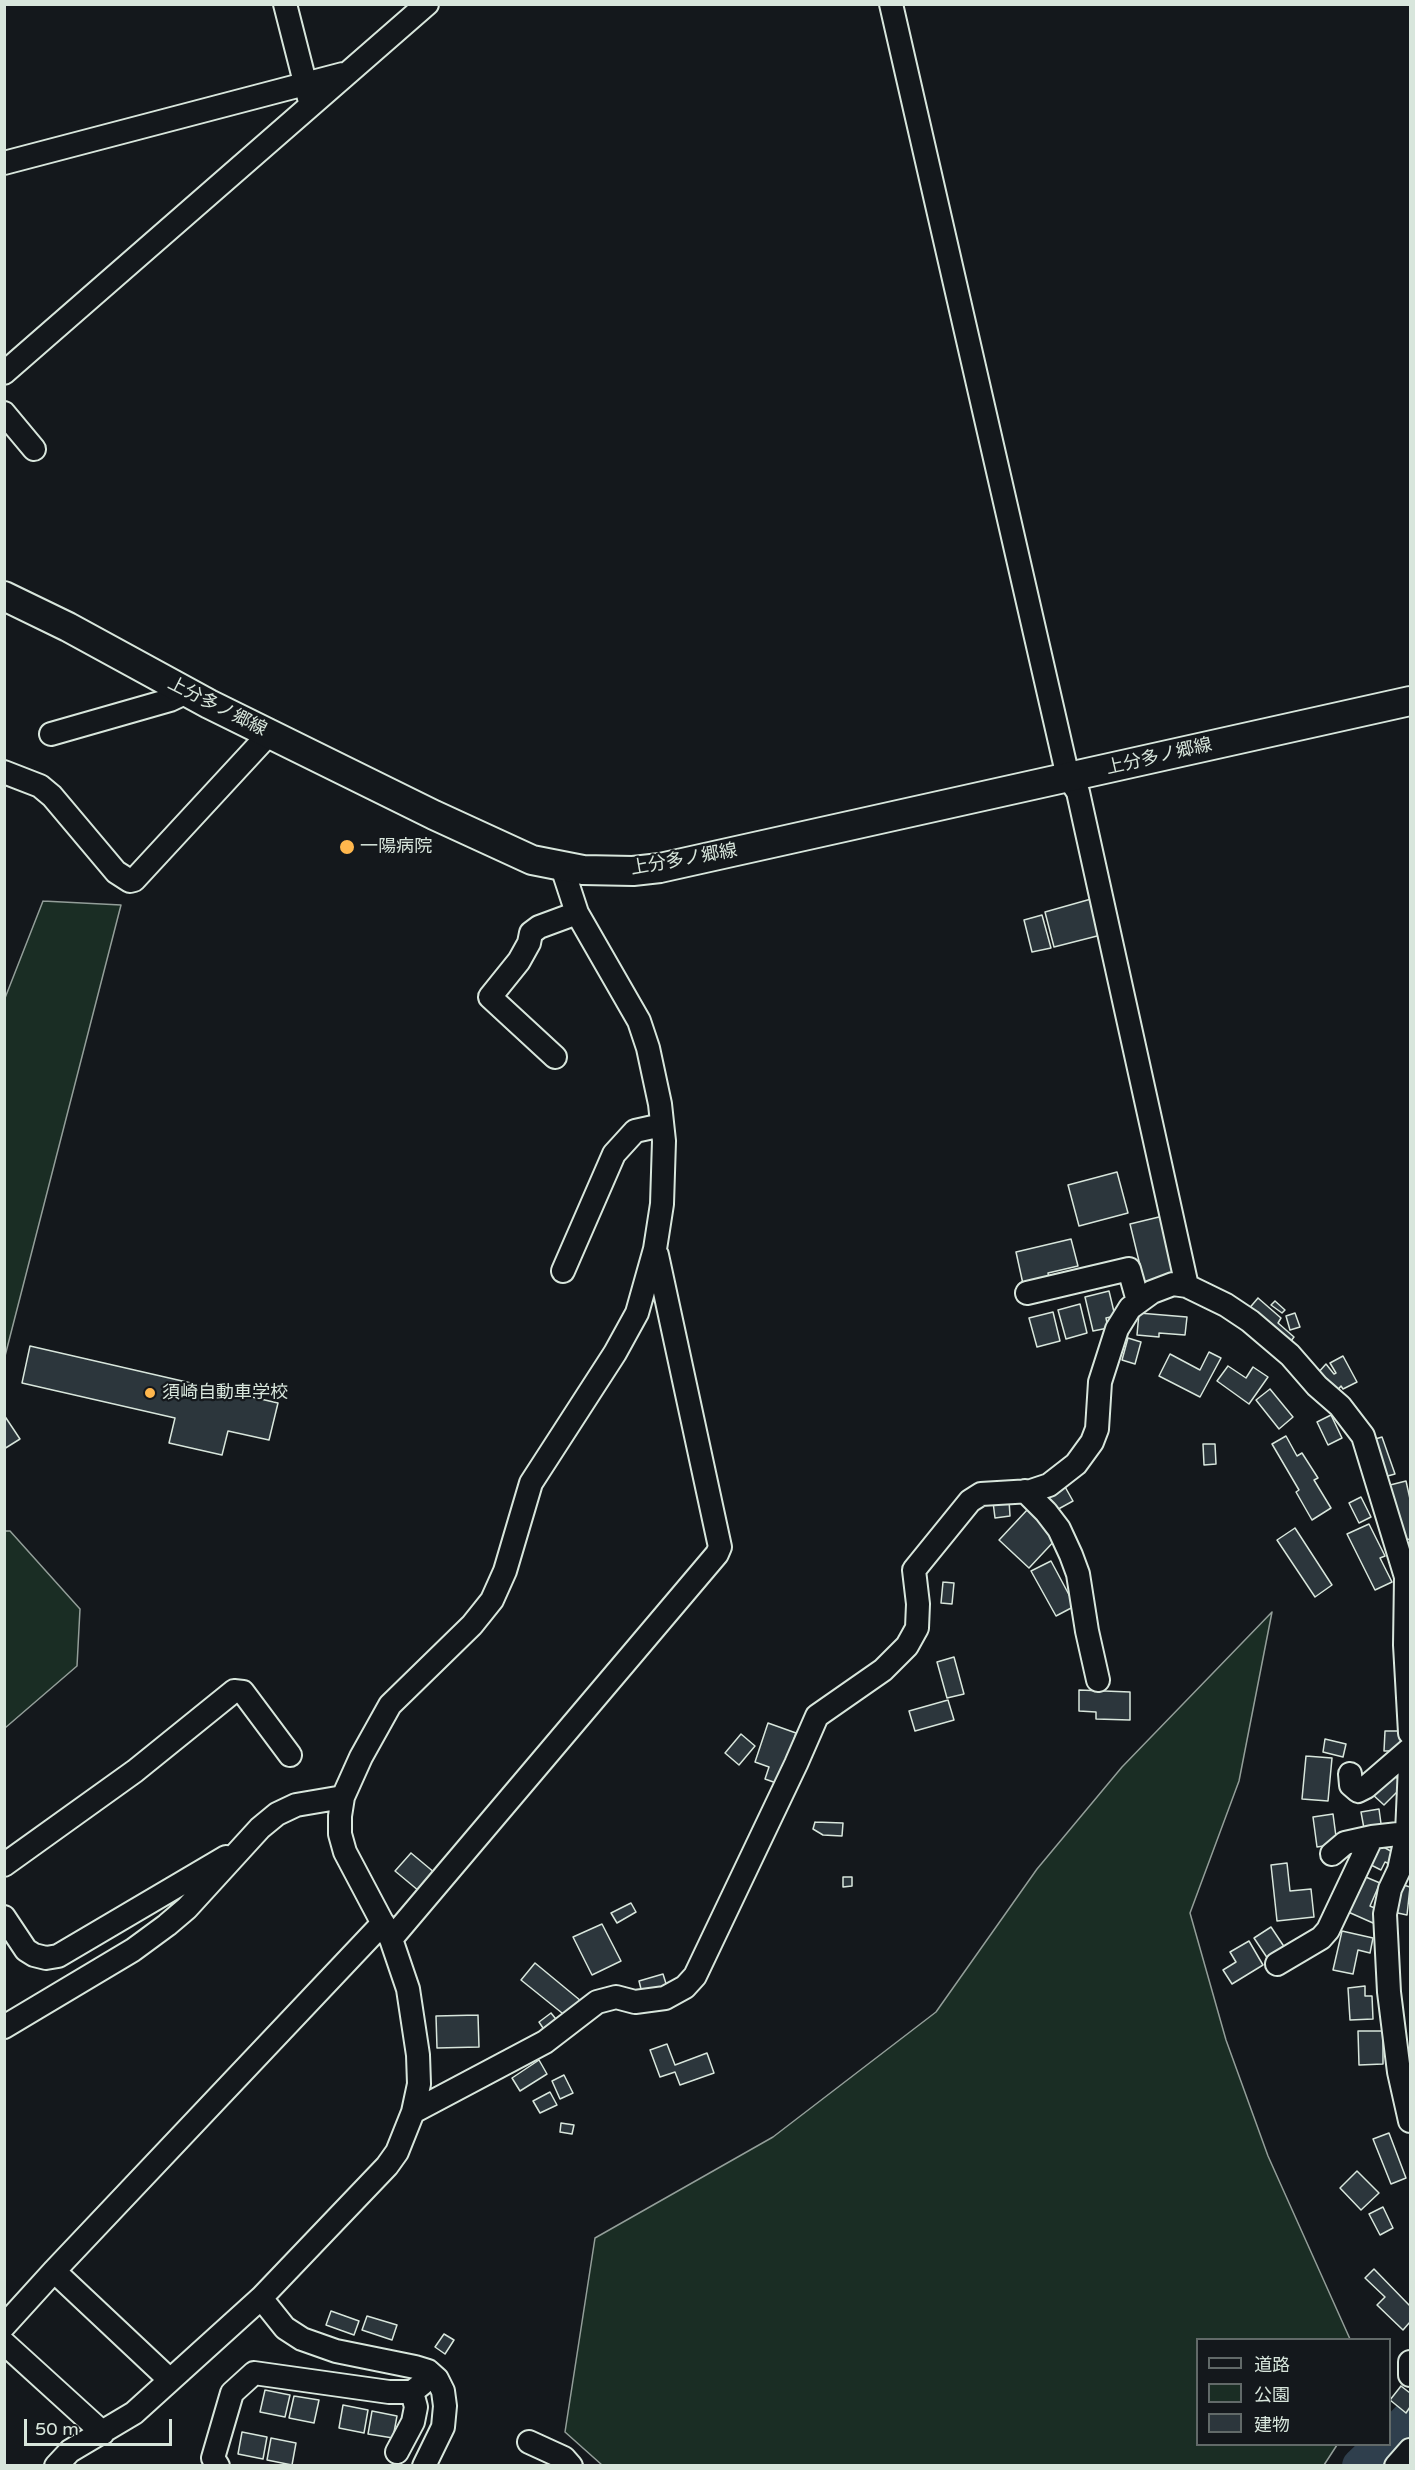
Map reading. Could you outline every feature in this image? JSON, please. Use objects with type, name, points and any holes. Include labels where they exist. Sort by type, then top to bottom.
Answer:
[{"type":"main road","name":"上分多ノ郷線","points":[[4,596],[192,689],[269,734],[532,860],[562,867],[609,872],[660,868],[1410,701]]},
{"type":"street","points":[[285,4],[308,94]]},
{"type":"street","points":[[4,373],[308,94],[347,73],[428,4]]},
{"type":"street","points":[[891,4],[1068,777],[1078,792],[1187,1286]]},
{"type":"street","points":[[4,163],[308,94]]},
{"type":"street","points":[[4,413],[34,449]]},
{"type":"street","points":[[51,734],[170,700],[192,689]]},
{"type":"street","points":[[4,772],[40,786],[52,796],[117,872],[130,881],[269,734]]},
{"type":"street","points":[[56,2466],[70,2451],[88,2438],[103,2433],[134,2413],[261,2298],[387,2166],[403,2140],[413,2112],[418,2084],[415,2024],[408,1989],[387,1931],[345,1852],[340,1825],[344,1797],[361,1757],[390,1705],[472,1624],[492,1600],[505,1571],[531,1483],[626,1335],[644,1293],[656,1250],[663,1183],[662,1125],[656,1077],[639,1022],[577,913],[562,867]]},
{"type":"street","points":[[555,1057],[490,998],[519,961],[529,943],[531,933],[539,927],[577,913]]},
{"type":"street","points":[[563,1271],[614,1154],[635,1131],[662,1125]]},
{"type":"street","points":[[4,2326],[54,2271],[387,1931],[717,1554],[720,1547],[656,1250]]},
{"type":"street","points":[[1027,1293],[1129,1269],[1138,1301]]},
{"type":"street","points":[[413,2112],[545,2042],[597,2002],[616,1997],[635,2002],[652,2001],[665,1998],[685,1987],[695,1976],[707,1954],[817,1716],[890,1664],[907,1646],[917,1628],[918,1604],[914,1570],[975,1497],[981,1494],[1025,1491],[1049,1485],[1076,1464],[1092,1443],[1097,1429],[1100,1382],[1106,1356],[1117,1329],[1130,1308],[1138,1301],[1152,1292],[1173,1284],[1187,1286],[1226,1305],[1250,1321],[1290,1355],[1317,1386],[1340,1406],[1363,1436],[1406,1577],[1404,1645],[1410,1733]]},
{"type":"street","points":[[1025,1491],[1059,1529],[1071,1555],[1078,1574],[1098,1680]]},
{"type":"street","points":[[4,1864],[135,1771],[234,1691],[243,1692],[290,1755]]},
{"type":"street","points":[[1350,1774],[1351,1785],[1358,1791],[1366,1787],[1410,1749]]},
{"type":"street","points":[[1410,1765],[1407,1833],[1399,1870],[1390,1889],[1384,1914],[1389,1992],[1399,2072],[1410,2121]]},
{"type":"street","points":[[4,2027],[133,1950],[167,1925],[187,1908],[260,1828],[286,1809],[296,1805],[344,1797]]},
{"type":"street","points":[[1332,1854],[1345,1843],[1407,1833]]},
{"type":"street","points":[[1277,1964],[1321,1938],[1328,1930],[1372,1837]]},
{"type":"street","points":[[4,1917],[26,1950],[46,1958],[58,1956],[180,1882],[238,1850]]},
{"type":"street","points":[[54,2271],[170,2380]]},
{"type":"street","points":[[261,2298],[285,2328],[317,2346],[428,2371],[437,2379],[443,2391],[445,2406],[442,2427],[424,2466]]},
{"type":"street","points":[[4,2343],[103,2433]]},
{"type":"street","points":[[1410,2362],[1410,2376]]},
{"type":"street","points":[[218,2466],[213,2458],[232,2393],[254,2373],[389,2392],[412,2392],[422,2384],[428,2371]]},
{"type":"street","points":[[397,2452],[412,2422],[416,2407],[412,2392]]},
{"type":"street","points":[[529,2442],[564,2458],[571,2466]]},
{"type":"street","points":[[1396,2466],[1410,2450]]},
{"type":"green space","points":[[43,901],[121,905],[5,1356],[5,998]]},
{"type":"green space","points":[[5,1531],[10,1531],[80,1609],[77,1666],[5,1728]]},
{"type":"green space","points":[[1272,1612],[1239,1781],[1190,1913],[1226,2040],[1268,2156],[1350,2338],[1196,2338],[1196,2446],[1336,2446],[1324,2465],[602,2465],[565,2432],[595,2238],[773,2137],[936,2012],[1037,1869],[1122,1767]]},
{"type":"building","points":[[1091,899],[1101,935],[1054,947],[1045,912]]},
{"type":"building","points":[[1042,915],[1051,948],[1032,952],[1024,920]]},
{"type":"building","points":[[1117,1172],[1128,1213],[1079,1226],[1068,1185]]},
{"type":"building","points":[[1163,1216],[1176,1275],[1144,1282],[1130,1224]]},
{"type":"building","points":[[1071,1239],[1078,1266],[1048,1273],[1049,1278],[1023,1284],[1016,1252]]},
{"type":"building","points":[[1109,1291],[1115,1316],[1106,1318],[1108,1328],[1093,1331],[1085,1297]]},
{"type":"building","points":[[1258,1298],[1281,1318],[1278,1323],[1294,1337],[1287,1346],[1247,1311]]},
{"type":"building","points":[[1275,1301],[1285,1310],[1282,1313],[1271,1305]]},
{"type":"building","points":[[1080,1304],[1087,1333],[1066,1339],[1058,1310]]},
{"type":"building","points":[[1053,1312],[1060,1341],[1037,1347],[1029,1318]]},
{"type":"building","points":[[1139,1313],[1187,1317],[1185,1335],[1159,1333],[1159,1337],[1137,1335]]},
{"type":"building","points":[[1295,1313],[1300,1327],[1290,1330],[1286,1316]]},
{"type":"building","points":[[1128,1338],[1141,1342],[1135,1364],[1122,1360]]},
{"type":"building","name":"須崎自動車学校","points":[[30,1346],[278,1403],[269,1440],[228,1431],[222,1455],[169,1443],[175,1418],[22,1383]]},
{"type":"building","points":[[1209,1352],[1221,1358],[1200,1397],[1159,1376],[1170,1354],[1200,1370]]},
{"type":"building","points":[[1343,1356],[1357,1382],[1343,1389],[1341,1386],[1336,1392],[1317,1374],[1326,1364],[1334,1374],[1336,1373],[1330,1363]]},
{"type":"building","points":[[1228,1366],[1246,1378],[1253,1367],[1268,1377],[1249,1404],[1217,1381]]},
{"type":"building","points":[[1270,1389],[1293,1417],[1279,1429],[1256,1400]]},
{"type":"building","points":[[4,1415],[20,1439],[4,1449]]},
{"type":"building","points":[[1331,1415],[1342,1438],[1328,1445],[1317,1422]]},
{"type":"building","points":[[1286,1436],[1297,1456],[1302,1453],[1318,1478],[1314,1480],[1331,1508],[1312,1520],[1296,1492],[1299,1490],[1272,1444]]},
{"type":"building","points":[[1382,1437],[1395,1474],[1384,1477],[1372,1440]]},
{"type":"building","points":[[1203,1444],[1215,1444],[1216,1464],[1204,1465]]},
{"type":"building","points":[[1406,1481],[1410,1499],[1410,1539],[1405,1540],[1390,1485]]},
{"type":"building","points":[[1064,1485],[1073,1501],[1053,1512],[1044,1496]]},
{"type":"building","points":[[1361,1497],[1371,1517],[1359,1523],[1349,1503]]},
{"type":"building","points":[[1009,1500],[1010,1516],[995,1518],[993,1502]]},
{"type":"building","points":[[1028,1509],[1058,1537],[1029,1568],[999,1540]]},
{"type":"building","points":[[1369,1524],[1385,1556],[1380,1558],[1392,1582],[1375,1590],[1347,1534]]},
{"type":"building","points":[[1295,1528],[1332,1585],[1315,1597],[1277,1540]]},
{"type":"building","points":[[1051,1561],[1075,1606],[1056,1616],[1031,1571]]},
{"type":"building","points":[[943,1582],[954,1583],[952,1604],[941,1603]]},
{"type":"building","points":[[954,1657],[964,1694],[947,1698],[937,1662]]},
{"type":"building","points":[[1079,1690],[1130,1692],[1130,1720],[1096,1719],[1096,1712],[1079,1711]]},
{"type":"building","points":[[948,1700],[954,1720],[915,1731],[909,1711]]},
{"type":"building","points":[[768,1723],[796,1733],[779,1784],[765,1779],[769,1767],[755,1762]]},
{"type":"building","points":[[1385,1731],[1401,1731],[1402,1751],[1384,1751]]},
{"type":"building","points":[[741,1734],[755,1746],[739,1765],[725,1753]]},
{"type":"building","points":[[1325,1739],[1346,1744],[1343,1757],[1323,1752]]},
{"type":"building","points":[[1306,1756],[1332,1758],[1328,1801],[1302,1799]]},
{"type":"building","points":[[1392,1773],[1404,1785],[1384,1805],[1372,1794]]},
{"type":"building","points":[[1379,1809],[1382,1831],[1365,1834],[1361,1812]]},
{"type":"building","points":[[1333,1814],[1337,1844],[1317,1847],[1313,1817]]},
{"type":"building","points":[[815,1822],[843,1823],[842,1836],[823,1835],[813,1829]]},
{"type":"building","points":[[1378,1844],[1396,1854],[1390,1864],[1385,1862],[1381,1870],[1367,1863]]},
{"type":"building","points":[[411,1853],[435,1873],[419,1891],[395,1871]]},
{"type":"building","points":[[1287,1863],[1290,1891],[1311,1889],[1314,1917],[1277,1921],[1271,1865]]},
{"type":"building","points":[[1361,1875],[1380,1883],[1370,1906],[1379,1910],[1373,1923],[1346,1911]]},
{"type":"building","points":[[843,1877],[852,1877],[852,1886],[843,1887]]},
{"type":"building","points":[[1400,1884],[1410,1887],[1407,1915],[1393,1912]]},
{"type":"building","points":[[631,1903],[636,1912],[617,1923],[611,1913]]},
{"type":"building","points":[[602,1924],[621,1961],[592,1975],[573,1937]]},
{"type":"building","points":[[1271,1927],[1287,1951],[1270,1962],[1254,1938]]},
{"type":"building","points":[[1342,1931],[1373,1938],[1370,1953],[1358,1950],[1353,1974],[1333,1970]]},
{"type":"building","points":[[1249,1941],[1263,1965],[1232,1984],[1223,1970],[1236,1962],[1230,1952]]},
{"type":"building","points":[[535,1963],[581,2001],[567,2017],[521,1980]]},
{"type":"building","points":[[663,1974],[668,1990],[643,1997],[639,1981]]},
{"type":"building","points":[[1365,1986],[1365,1996],[1372,1996],[1373,2019],[1350,2020],[1348,1988]]},
{"type":"building","points":[[551,2013],[560,2024],[547,2034],[539,2022]]},
{"type":"building","points":[[478,2015],[479,2047],[437,2048],[436,2016]]},
{"type":"building","points":[[1358,2031],[1383,2031],[1383,2064],[1359,2065]]},
{"type":"building","points":[[667,2044],[675,2065],[707,2053],[714,2073],[680,2085],[675,2072],[660,2077],[650,2050]]},
{"type":"building","points":[[539,2060],[547,2074],[520,2091],[512,2078]]},
{"type":"building","points":[[564,2075],[573,2093],[560,2099],[552,2081]]},
{"type":"building","points":[[550,2092],[557,2105],[540,2113],[533,2101]]},
{"type":"building","points":[[561,2123],[574,2125],[572,2134],[560,2132]]},
{"type":"building","points":[[1389,2133],[1406,2178],[1391,2184],[1373,2139]]},
{"type":"building","points":[[1357,2171],[1379,2193],[1361,2210],[1340,2188]]},
{"type":"building","points":[[1383,2207],[1393,2228],[1380,2235],[1369,2214]]},
{"type":"building","points":[[1374,2269],[1410,2306],[1410,2322],[1403,2330],[1377,2305],[1385,2297],[1365,2278]]},
{"type":"building","points":[[331,2311],[359,2321],[354,2335],[326,2325]]},
{"type":"building","points":[[367,2316],[397,2325],[392,2340],[362,2330]]},
{"type":"building","points":[[444,2334],[454,2340],[445,2354],[435,2347]]},
{"type":"building","points":[[1401,2386],[1410,2393],[1410,2407],[1406,2413],[1391,2399]]},
{"type":"building","points":[[265,2390],[290,2395],[285,2417],[260,2412]]},
{"type":"building","points":[[294,2396],[319,2400],[314,2423],[289,2418]]},
{"type":"building","points":[[343,2405],[368,2410],[364,2433],[339,2428]]},
{"type":"building","points":[[372,2411],[397,2416],[393,2438],[368,2434]]},
{"type":"building","points":[[242,2432],[267,2437],[263,2459],[238,2454]]},
{"type":"building","points":[[271,2438],[296,2443],[292,2465],[267,2460]]},
{"type":"waterway","points":[[1391,2437],[1410,2418]]},
{"type":"waterway","points":[[1360,2466],[1381,2446]]},
{"type":"place","name":"一陽病院","points":[[347,847]]},
{"type":"place","name":"須崎自動車学校","points":[[150,1393]]}]
